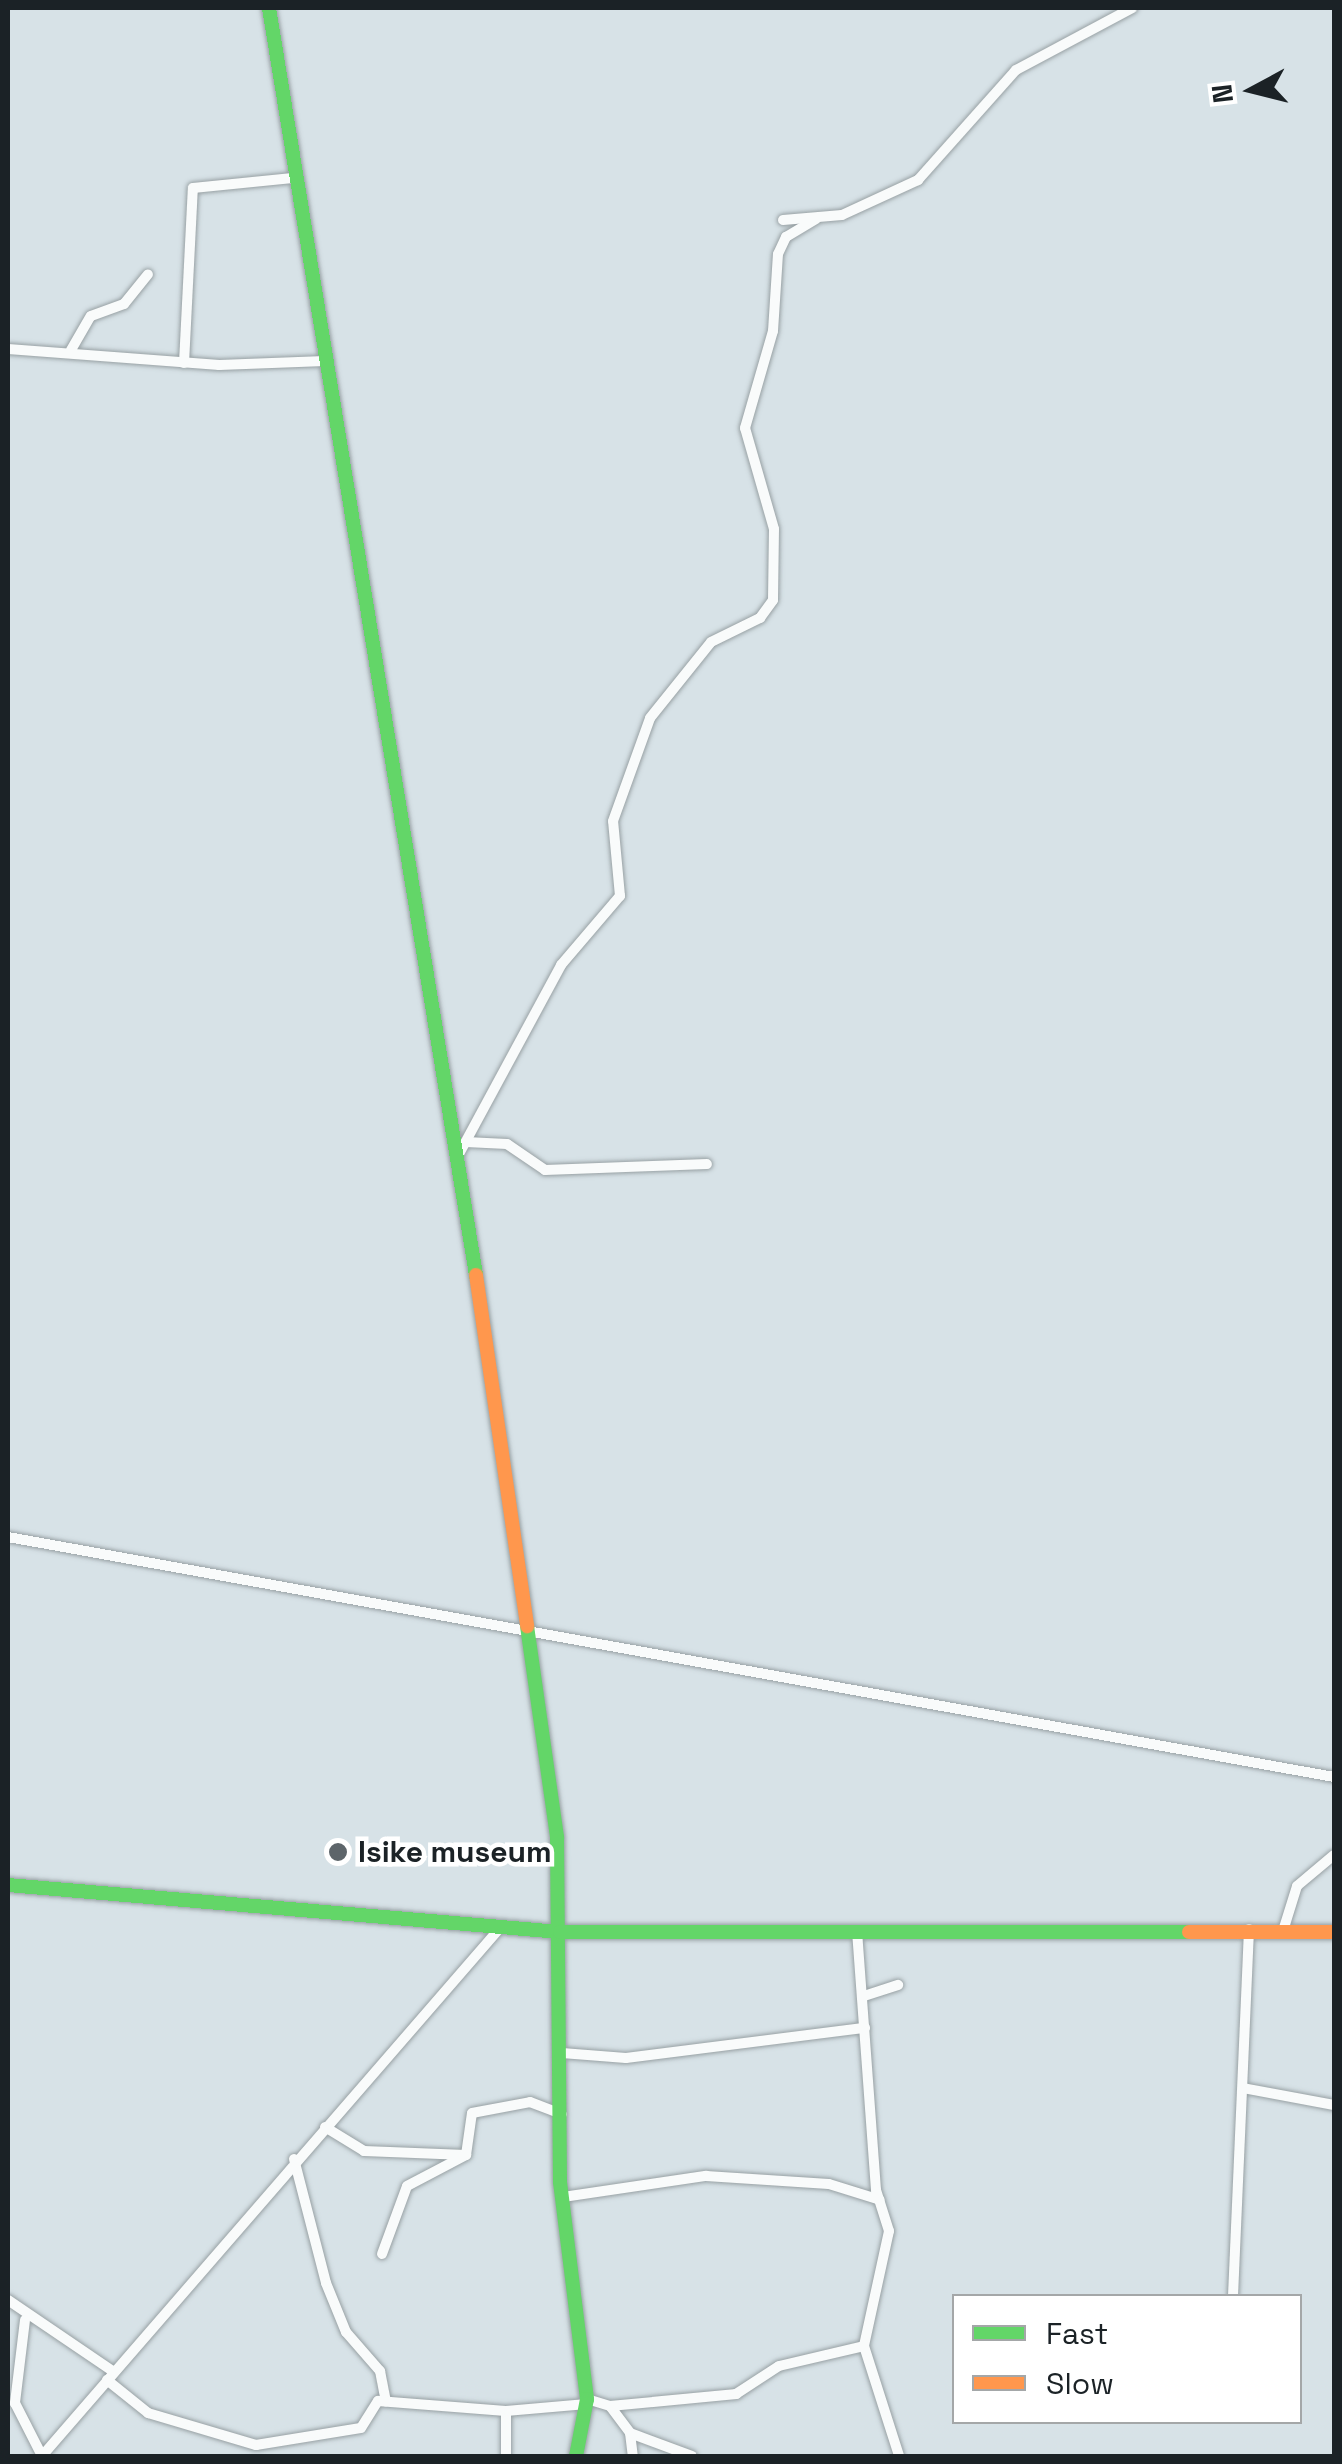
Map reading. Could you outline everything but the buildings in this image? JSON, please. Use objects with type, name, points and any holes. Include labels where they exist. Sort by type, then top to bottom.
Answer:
[{"type":"main road","points":[[270,8],[293,178],[462,1148],[529,1636],[560,1932],[563,2196],[587,2402],[576,2456]]},
{"type":"main road","points":[[8,1886],[560,1932],[1249,1928],[1334,1932]]},
{"type":"street","points":[[462,1148],[561,964],[620,896],[613,820],[650,718],[711,642],[760,618],[774,600],[774,528],[745,428],[774,331],[778,254],[786,237],[816,218],[918,180],[1016,70],[1132,8]]},
{"type":"street","points":[[184,363],[193,188],[293,178]]},
{"type":"street","points":[[784,220],[816,218]]},
{"type":"street","points":[[71,350],[87,320],[124,304],[148,274]]},
{"type":"street","points":[[8,349],[71,350],[184,363],[325,361]]},
{"type":"street","points":[[462,1148],[507,1144],[545,1170],[708,1164]]},
{"type":"street","points":[[8,1537],[529,1636],[580,1635],[783,1683],[1334,1777]]},
{"type":"street","points":[[1282,1931],[1297,1886],[1334,1855]]},
{"type":"street","points":[[1233,2294],[1249,1928]]},
{"type":"street","points":[[25,2320],[14,2403],[42,2456],[294,2159],[499,1929]]},
{"type":"street","points":[[858,1931],[880,2200],[889,2230],[864,2346],[899,2456]]},
{"type":"street","points":[[864,1996],[898,1985]]},
{"type":"street","points":[[562,2053],[626,2058],[865,2028]]},
{"type":"street","points":[[1243,2088],[1334,2105]]},
{"type":"street","points":[[466,2155],[474,2112],[530,2102],[562,2114]]},
{"type":"street","points":[[324,2127],[384,2155],[466,2155]]},
{"type":"street","points":[[382,2254],[406,2186],[466,2155]]},
{"type":"street","points":[[294,2159],[326,2283],[346,2332],[380,2371],[386,2401]]},
{"type":"street","points":[[563,2196],[706,2176],[829,2184],[880,2200]]},
{"type":"street","points":[[8,2300],[25,2320],[110,2376],[148,2413],[232,2443],[272,2450],[361,2428],[368,2404],[386,2401],[506,2411],[587,2402],[610,2406],[736,2394],[779,2366],[864,2346]]},
{"type":"street","points":[[610,2406],[630,2434],[633,2456]]},
{"type":"street","points":[[506,2411],[506,2456]]},
{"type":"street","points":[[630,2434],[692,2456]]},
{"type":"traffic: fast","points":[[269,8],[476,1275]]},
{"type":"traffic: fast","points":[[527,1626],[557,1837],[560,2182],[587,2399],[576,2456]]},
{"type":"traffic: fast","points":[[8,1885],[560,1932],[1189,1932]]},
{"type":"traffic: slow","points":[[476,1275],[527,1626]]},
{"type":"traffic: slow","points":[[1189,1932],[1334,1932]]},
{"type":"place","name":"Isike museum","points":[[338,1852]]}]
